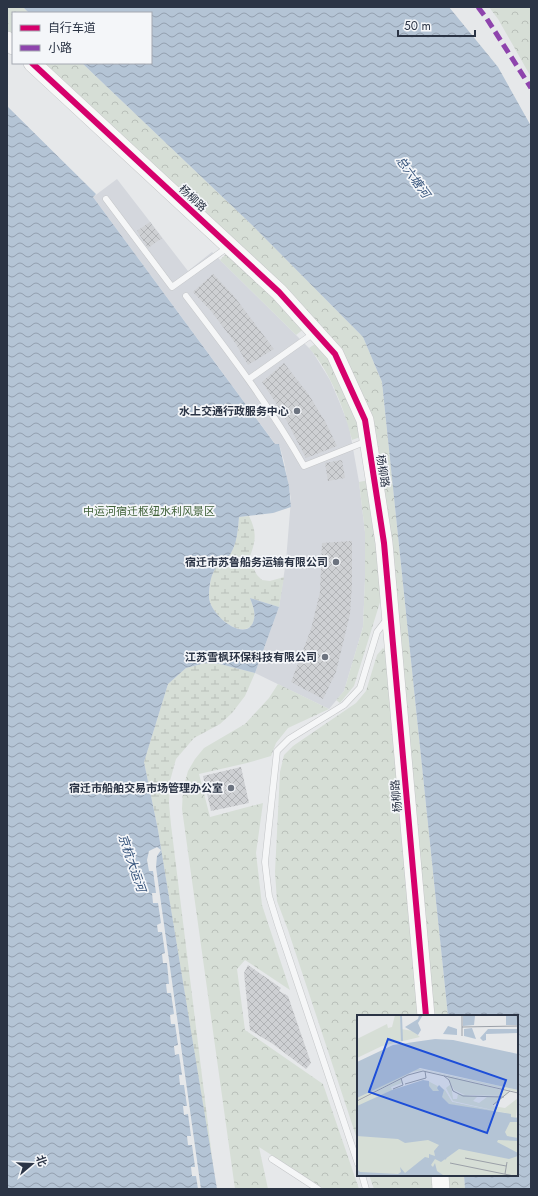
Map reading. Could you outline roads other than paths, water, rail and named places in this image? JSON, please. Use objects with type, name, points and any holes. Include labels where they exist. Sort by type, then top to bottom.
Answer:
[{"type":"street","name":"杨柳路","points":[[33,64],[279,292],[335,354],[365,420],[384,543],[426,1015]]},
{"type":"street","points":[[440,1176],[441,1189]]},
{"type":"lane","points":[[106,199],[172,287],[229,246]]},
{"type":"lane","points":[[186,296],[249,379],[288,438],[304,466],[368,440]]},
{"type":"lane","points":[[249,379],[316,332]]},
{"type":"lane","points":[[357,1161],[269,896],[265,862],[277,751],[289,739],[344,705],[360,688],[378,632],[390,614]]},
{"type":"lane","points":[[272,1159],[318,1189]]},
{"type":"lane","points":[[362,1176],[366,1189]]},
{"type":"water","name":"总六塘河","points":[[23,7],[449,7],[498,67],[531,126],[531,1189],[465,1189],[464,1176],[518,1176],[518,1015],[448,1015],[382,382],[363,337],[252,225],[83,64],[152,64],[152,12],[28,12]]},
{"type":"water","name":"中运河宿迁枢纽水利风景区","points":[[7,106],[96,194],[93,197],[275,444],[279,444],[289,486],[291,507],[273,513],[239,517],[235,545],[229,556],[214,570],[210,583],[209,597],[211,605],[222,620],[238,629],[245,629],[251,626],[254,619],[254,611],[250,598],[279,607],[255,673],[220,664],[205,663],[186,668],[168,684],[144,762],[158,830],[217,1189],[7,1189]]},
{"type":"place","name":"水上交通行政服务中心","points":[[297,411]]},
{"type":"place","name":"宿迁市苏鲁船务运输有限公司","points":[[336,562]]},
{"type":"place","name":"江苏雪枫环保科技有限公司","points":[[325,657]]},
{"type":"place","name":"宿迁市船舶交易市场管理办公室","points":[[231,788]]},
{"type":"water label","name":"京杭大运河","points":[[132,863]]}]
